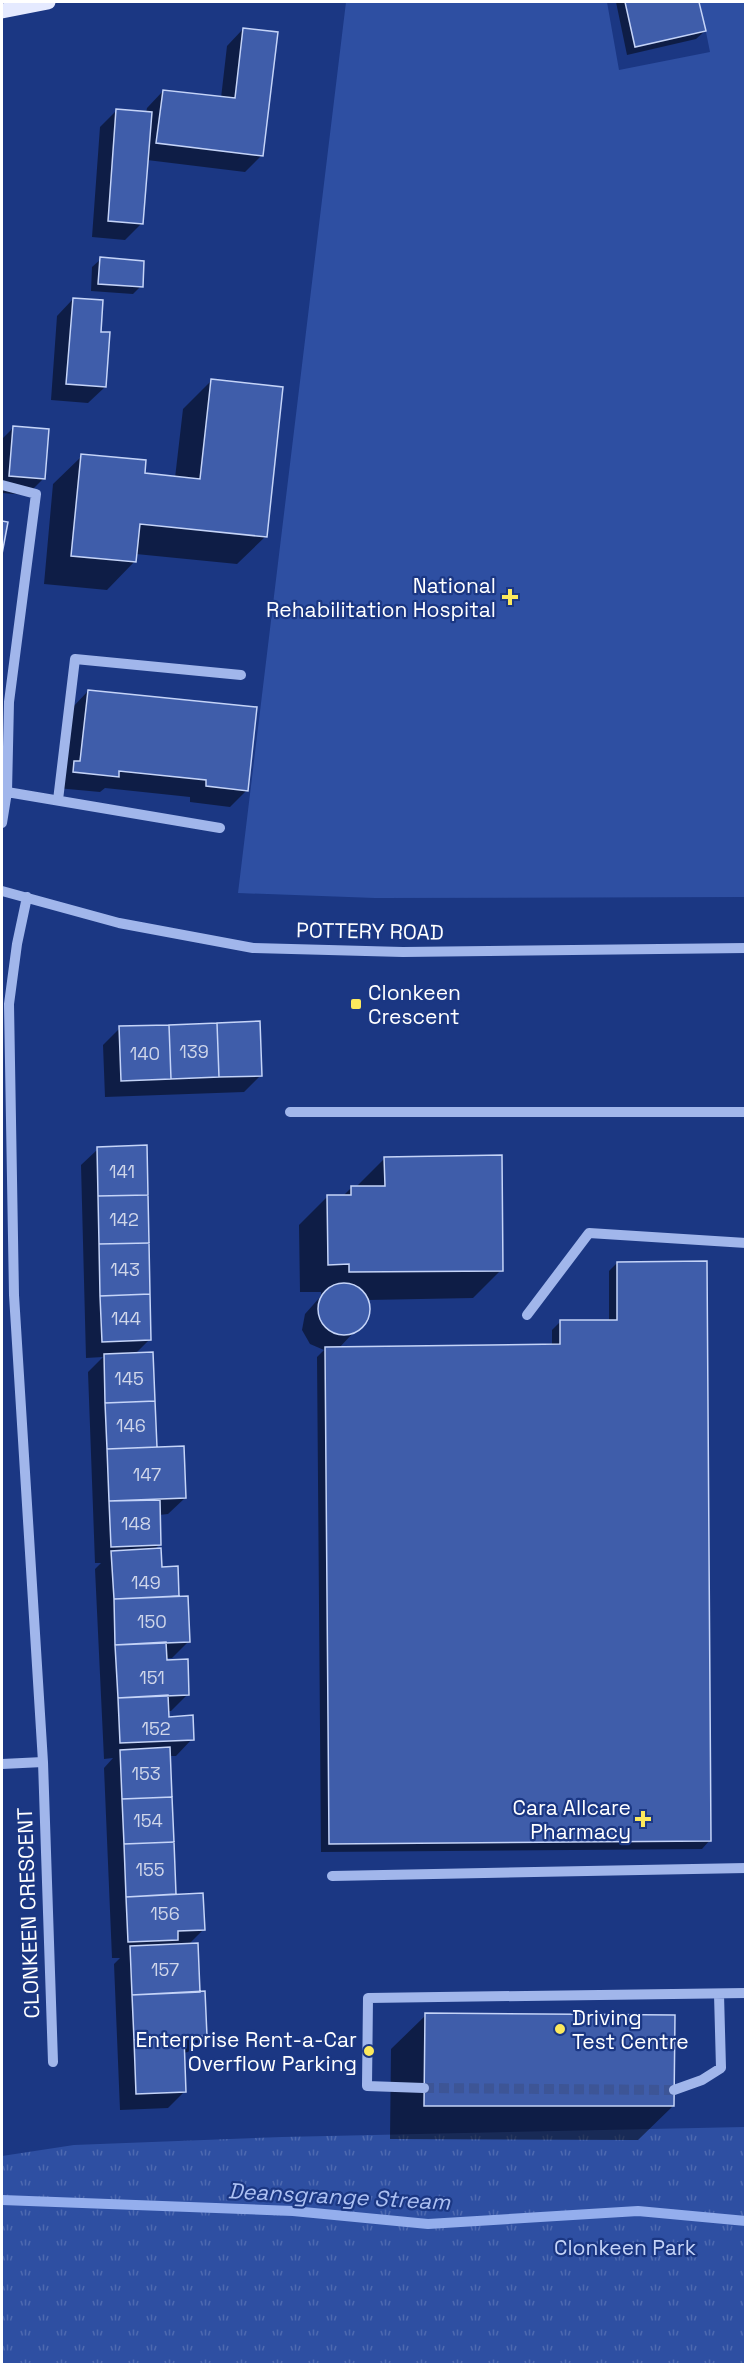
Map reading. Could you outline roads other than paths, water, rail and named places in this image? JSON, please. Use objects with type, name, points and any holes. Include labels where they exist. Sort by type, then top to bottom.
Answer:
[{"type":"main road","points":[[2,11],[48,2]]},
{"type":"street","points":[[2,485],[36,494],[9,702],[7,792],[2,823]]},
{"type":"street","points":[[58,800],[75,658],[241,675]]},
{"type":"street","points":[[7,792],[220,828]]},
{"type":"street","name":"POTTERY ROAD","points":[[2,891],[119,923],[253,948],[403,952],[746,948]]},
{"type":"street","name":"CLONKEEN CRESCENT","points":[[27,897],[17,944],[9,1004],[14,1295],[43,1762],[52,2062]]},
{"type":"street","points":[[290,1112],[746,1112]]},
{"type":"street","points":[[527,1315],[589,1233],[746,1243]]},
{"type":"street","points":[[2,1295],[14,1295]]},
{"type":"street","points":[[2,1764],[43,1762]]},
{"type":"street","points":[[332,1875],[746,1869]]},
{"type":"street","points":[[424,2088],[367,2086],[368,1998],[746,1993]]},
{"type":"street","points":[[675,2090],[702,2080],[721,2068],[719,1994]]},
{"type":"waterway","name":"Deansgrange Stream","points":[[2,2200],[293,2211],[428,2224],[638,2211],[746,2221]]},
{"type":"tunnel","points":[[424,2088],[674,2090]]},
{"type":"place","name":"National Rehabilitation Hospital","points":[[510,597]]},
{"type":"place","name":"Clonkeen Crescent","points":[[356,1004]]},
{"type":"place","name":"Cara Allcare Pharmacy","points":[[643,1819]]},
{"type":"place","name":"Driving Test Centre","points":[[560,2029]]},
{"type":"place","name":"Enterprise Rent-a-Car Overflow Parking","points":[[369,2051]]},
{"type":"park label","name":"Clonkeen Park","points":[[625,2247]]}]
